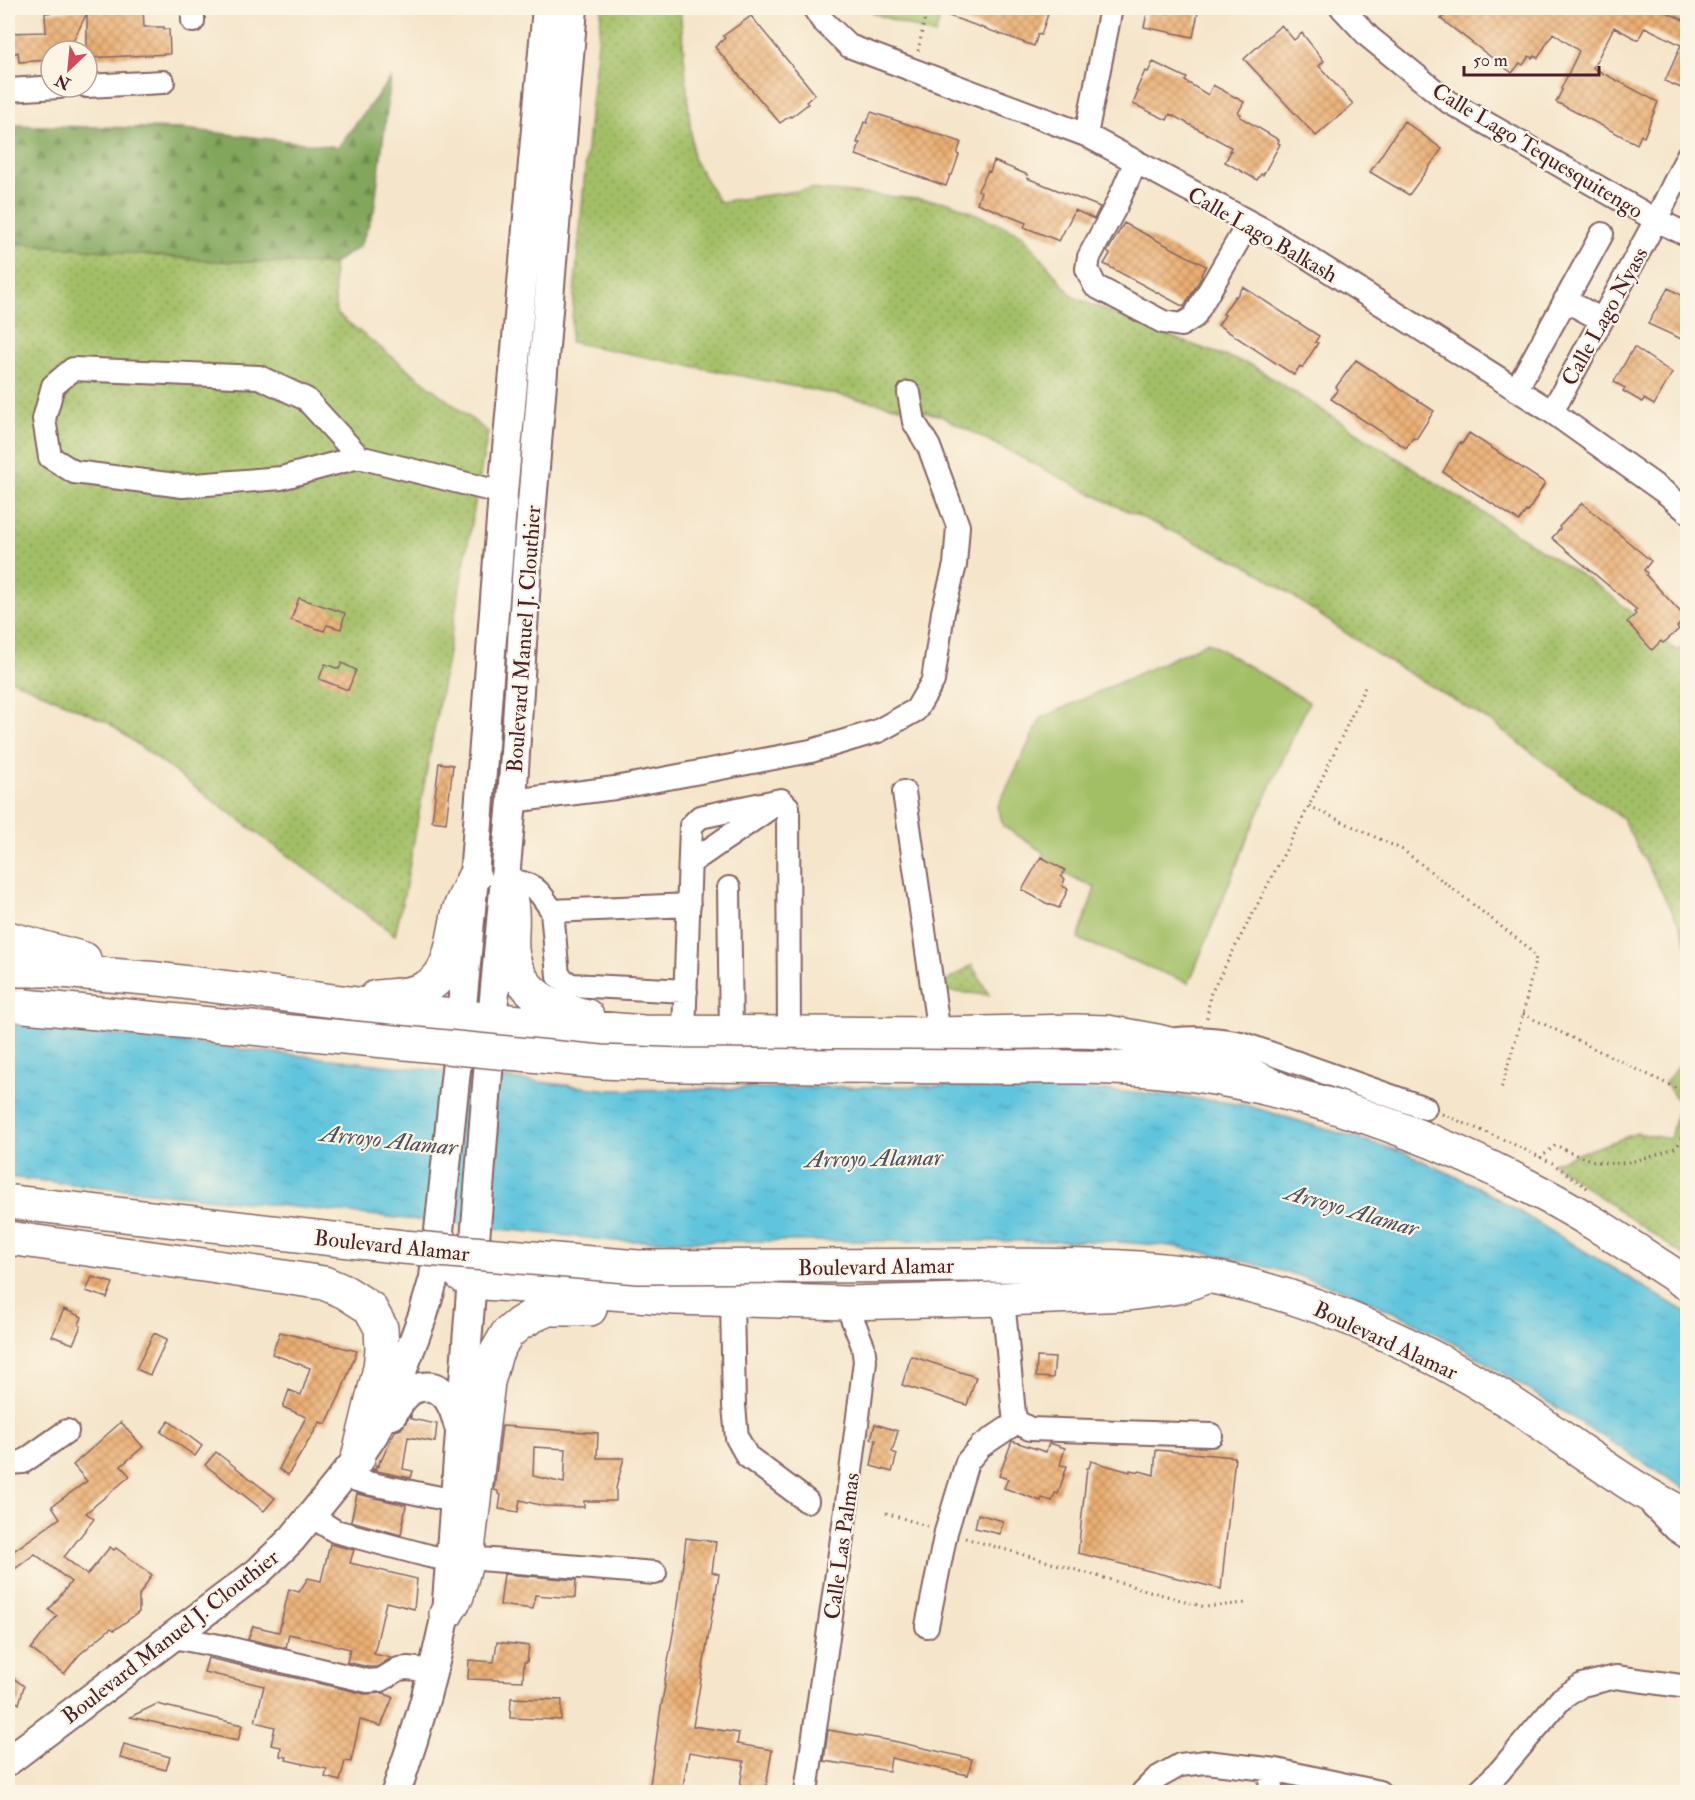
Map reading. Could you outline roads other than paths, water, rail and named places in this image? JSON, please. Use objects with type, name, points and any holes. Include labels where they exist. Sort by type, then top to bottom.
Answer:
[{"type":"highway","points":[[356,1005],[372,998],[412,993],[437,979],[450,955],[459,912],[490,878],[511,902],[512,950],[517,970],[525,985],[554,1007],[628,1024],[643,1032]]},
{"type":"highway","points":[[8,938],[158,979]]},
{"type":"highway","points":[[8,970],[49,970],[158,979],[476,1019],[643,1032],[789,1034],[1107,1032],[1193,1050],[1290,1094]]},
{"type":"highway","points":[[16,1005],[601,1062],[680,1065],[1070,1066],[1194,1075],[1290,1094],[1374,1120],[1452,1150],[1538,1191],[1603,1229],[1688,1284]]},
{"type":"highway","name":"Boulevard Alamar","points":[[9,1202],[403,1247],[638,1268],[984,1265],[1116,1267],[1208,1276],[1320,1307],[1436,1360],[1498,1396],[1632,1485],[1688,1517]]},
{"type":"highway","points":[[8,1238],[324,1283],[353,1297],[370,1308],[381,1328],[382,1349],[380,1368],[359,1456]]},
{"type":"highway","points":[[437,1253],[460,1275],[675,1298],[732,1300],[846,1303],[1097,1296],[1144,1293],[1179,1287],[1208,1276]]},
{"type":"highway","points":[[446,1614],[457,1596],[459,1559],[488,1382],[496,1353],[507,1334],[519,1324],[548,1309],[635,1310],[648,1308],[675,1298]]},
{"type":"main road","name":"Boulevard Manuel J. Clouthier","points":[[8,1761],[258,1572],[292,1539],[359,1456],[398,1385],[423,1315],[437,1253],[457,1061],[476,1019],[490,878],[503,493],[547,8]]},
{"type":"main road","name":"Boulevard Manuel J. Clouthier","points":[[490,878],[512,801],[527,564],[573,8]]},
{"type":"main road","name":"Boulevard Manuel J. Clouthier","points":[[459,1559],[455,1501],[489,1065],[476,1019]]},
{"type":"main road","points":[[359,1456],[406,1394],[424,1386],[434,1387],[450,1401],[460,1432]]},
{"type":"main road","points":[[396,1792],[435,1671],[446,1614]]},
{"type":"street","name":"Calle Lago Balkash","points":[[814,8],[822,20],[849,46],[1086,135],[1249,222],[1552,412],[1688,512]]},
{"type":"street","points":[[1086,135],[1111,8]]},
{"type":"street","name":"Calle Lago Tequesquitengo","points":[[1342,8],[1369,37],[1449,102],[1656,220],[1688,235]]},
{"type":"street","points":[[99,85],[163,82]]},
{"type":"street","points":[[8,90],[39,88]]},
{"type":"street","name":"Calle Lago Nyass","points":[[1552,412],[1656,220],[1688,155]]},
{"type":"street","points":[[1136,161],[1116,206],[1089,257],[1087,269],[1095,286],[1163,322],[1181,325],[1194,317],[1249,222]]},
{"type":"street","points":[[1516,390],[1602,234]]},
{"type":"street","points":[[1565,300],[1602,320]]},
{"type":"street","points":[[358,457],[306,399],[259,377],[73,369],[53,386],[44,419],[50,457],[74,472],[183,486],[281,478],[358,457],[503,493]]},
{"type":"street","points":[[512,801],[615,788],[811,751],[878,731],[916,710],[933,681],[943,612],[955,565],[958,526],[928,447],[914,422],[909,393]]},
{"type":"street","points":[[904,792],[939,1034]]},
{"type":"street","points":[[690,863],[781,800]]},
{"type":"street","points":[[781,800],[788,807],[789,1034]]},
{"type":"street","points":[[684,1033],[691,826],[700,816],[781,800]]},
{"type":"street","points":[[748,823],[773,829],[788,841]]},
{"type":"street","points":[[490,878],[527,883],[541,893],[552,911],[558,976],[571,985],[686,991]]},
{"type":"street","points":[[729,888],[731,1033]]},
{"type":"street","points":[[552,911],[689,905]]},
{"type":"street","points":[[1157,1041],[1217,1038],[1241,1043],[1425,1108]]},
{"type":"street","points":[[1003,1299],[1014,1414],[1017,1422],[1030,1429],[1211,1435]]},
{"type":"street","points":[[732,1300],[734,1406],[737,1438],[747,1456],[807,1501]]},
{"type":"street","name":"Calle Las Palmas","points":[[806,1792],[865,1361],[863,1346],[846,1303]]},
{"type":"street","points":[[927,1626],[946,1532],[967,1462],[981,1446],[1017,1422]]},
{"type":"street","points":[[8,1463],[23,1462],[67,1431]]},
{"type":"street","points":[[359,1456],[367,1483],[455,1501]]},
{"type":"street","points":[[1632,1485],[1676,1530],[1688,1538]]},
{"type":"street","points":[[311,1516],[335,1531],[429,1556],[655,1573]]},
{"type":"street","points":[[174,1637],[368,1681],[381,1680],[399,1669],[435,1671]]},
{"type":"street","points":[[1478,1792],[1499,1772],[1561,1700],[1582,1685],[1616,1677],[1688,1687]]},
{"type":"street","points":[[1143,1792],[1157,1778],[1180,1765],[1206,1762],[1276,1770],[1378,1792]]},
{"type":"street","points":[[1268,1792],[1276,1770]]},
{"type":"water","name":"Arroyo Alamar","points":[[8,1023],[611,1090],[1002,1085],[1177,1096],[1245,1105],[1403,1152],[1478,1187],[1687,1313],[1687,1490],[1466,1350],[1409,1319],[1347,1291],[1293,1274],[1232,1258],[1172,1246],[1106,1241],[616,1241],[8,1177]]}]
